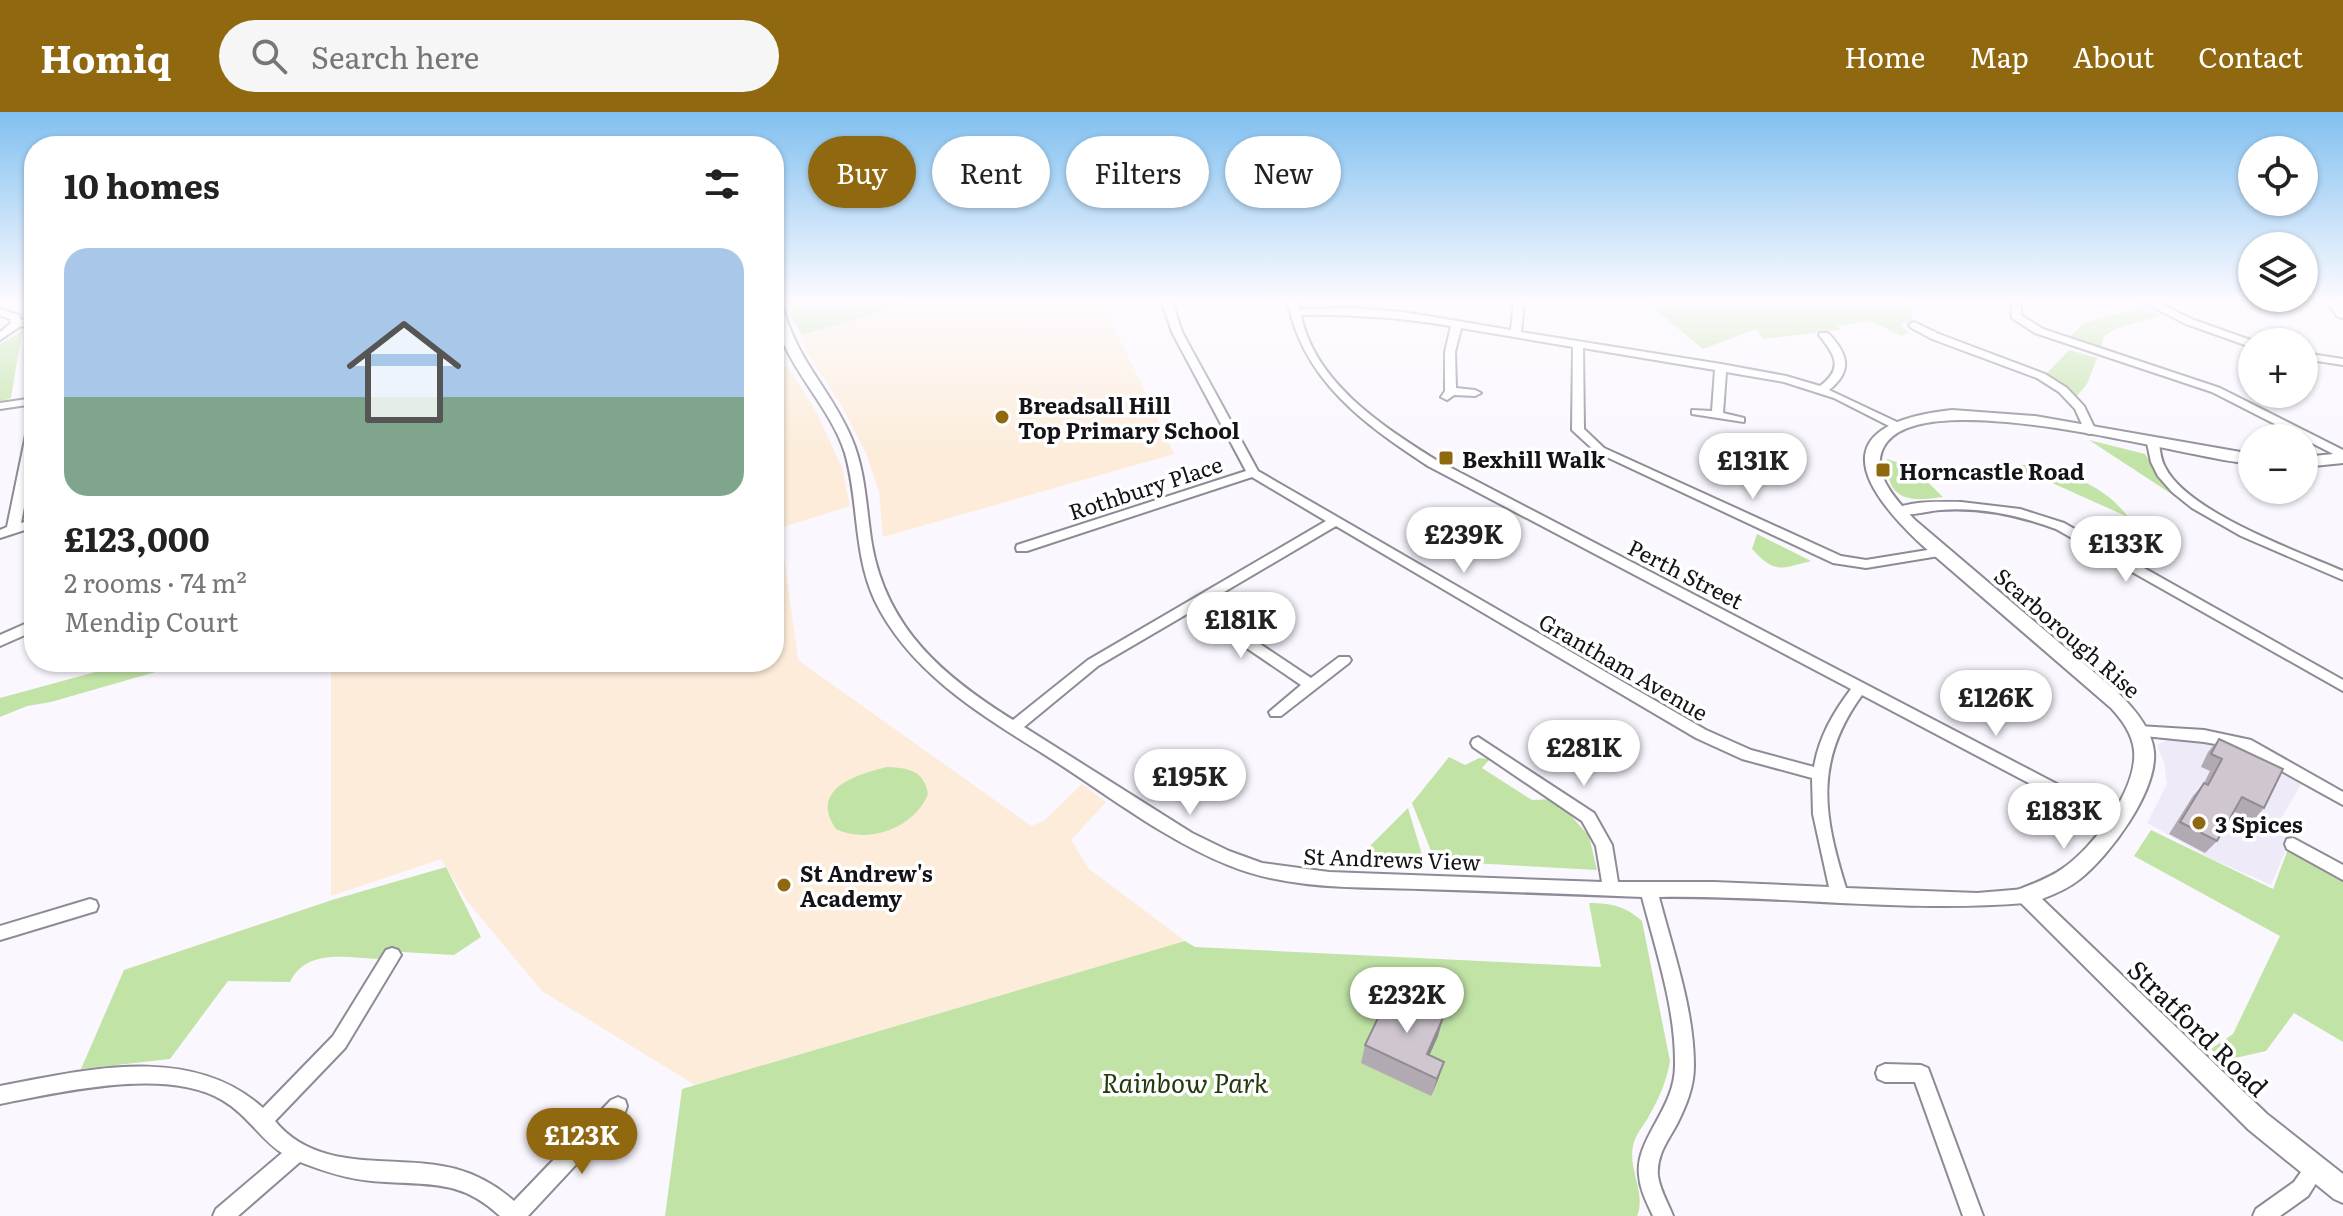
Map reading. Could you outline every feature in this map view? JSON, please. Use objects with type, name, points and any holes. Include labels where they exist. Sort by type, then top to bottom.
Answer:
[{"type":"street","name":"St Andrews View","points":[[791,354],[847,440],[872,570],[881,599],[927,663],[963,693],[1169,828],[1223,857],[1253,867],[1329,879],[1649,890],[1714,889],[1977,900],[2025,896]]},
{"type":"street","points":[[1189,354],[1253,473]]},
{"type":"street","name":"Perth Street","points":[[1312,354],[1331,382],[1375,425],[1474,488],[2116,822]]},
{"type":"street","points":[[1450,354],[1449,394],[1475,393]]},
{"type":"street","points":[[1578,354],[1578,430],[1600,450],[1838,560],[1866,564],[1940,552]]},
{"type":"street","points":[[1633,354],[1786,379],[1822,390],[1895,425],[1917,418],[1962,414],[2008,417],[2238,457]]},
{"type":"street","points":[[1822,390],[1837,378],[1843,366],[1840,354]]},
{"type":"street","points":[[1984,354],[2046,379],[2079,406],[2088,419],[2090,431]]},
{"type":"street","points":[[2107,354],[2216,390],[2341,460]]},
{"type":"street","points":[[2318,358],[2343,362]]},
{"type":"street","points":[[1717,416],[1721,367]]},
{"type":"street","points":[[0,406],[24,402]]},
{"type":"street","points":[[1696,412],[1740,420]]},
{"type":"street","name":"Scarborough Rise","points":[[1895,425],[1882,434],[1876,444],[1873,467],[1878,485],[1898,511],[1940,552],[2092,679],[2119,705],[2139,731],[2144,755],[2138,783],[2101,845],[2077,870],[2055,884],[2025,896]]},
{"type":"street","points":[[2153,443],[2157,465],[2163,474],[2196,505],[2343,576]]},
{"type":"street","points":[[2318,461],[2341,460]]},
{"type":"street","points":[[6,532],[24,463]]},
{"type":"street","name":"Grantham Avenue","points":[[1253,473],[1701,734],[1747,755],[1819,774]]},
{"type":"street","name":"Rothbury Place","points":[[1022,548],[1047,534],[1253,473]]},
{"type":"street","points":[[1898,511],[1960,504],[1989,505],[2032,515],[2060,526],[2343,686]]},
{"type":"street","points":[[1016,726],[1093,663],[1334,522]]},
{"type":"street","points":[[1192,605],[1310,684]]},
{"type":"street","points":[[0,641],[24,630]]},
{"type":"street","points":[[1276,712],[1344,660]]},
{"type":"street","points":[[1840,895],[1819,813],[1819,774],[1832,725],[1839,711],[1859,689]]},
{"type":"street","points":[[2139,731],[2194,735],[2246,744],[2262,750],[2343,799]]},
{"type":"street","points":[[1478,743],[1588,817],[1604,845],[1611,889]]},
{"type":"street","points":[[2293,844],[2343,873]]},
{"type":"street","points":[[1649,890],[1678,1013],[1685,1072],[1682,1089],[1650,1149],[1649,1178],[1653,1197],[1663,1216]]},
{"type":"street","name":"Stratford Road","points":[[2025,896],[2217,1083],[2343,1190]]},
{"type":"street","points":[[0,933],[90,906]]},
{"type":"street","points":[[263,1121],[339,1042],[392,955]]},
{"type":"street","points":[[1885,1073],[1921,1074],[1973,1216]]},
{"type":"street","points":[[0,1095],[101,1081],[180,1076],[224,1090],[244,1103],[279,1140],[298,1151],[346,1168],[432,1173],[463,1179],[504,1203],[515,1216],[618,1106]]},
{"type":"street","points":[[223,1216],[298,1151]]},
{"type":"street","points":[[2263,1216],[2301,1189],[2315,1169]]},
{"type":"shaded area","name":"Breadsall Hill Top Primary School","points":[[808,354],[1127,354],[1174,454],[883,537],[879,491],[866,453],[843,408]]},
{"type":"shaded area","name":"St Andrew's Academy","points":[[788,367],[816,411],[842,468],[850,506],[784,527],[784,368]]},
{"type":"shaded area","name":"St Andrew's Academy","points":[[784,557],[798,660],[1031,826],[1044,821],[1082,784],[1106,802],[1071,840],[1089,869],[1185,941],[695,1085],[542,991],[467,901],[441,859],[331,896],[331,672],[784,672]]},
{"type":"shaded area","points":[[2169,739],[2213,741],[2302,783],[2280,820],[2292,835],[2271,885],[2210,858],[2147,823],[2167,784],[2164,762],[2157,745]]},
{"type":"green space","points":[[0,354],[18,354],[11,398],[0,402]]},
{"type":"green space","points":[[2066,354],[2097,358],[2087,384],[2077,396],[2044,376]]},
{"type":"green space","points":[[2089,440],[2145,454],[2170,493]]},
{"type":"green space","points":[[1887,459],[1912,467],[1943,497],[1920,499],[1902,496],[1891,483]]},
{"type":"green space","points":[[2026,465],[2054,470],[2096,488],[2128,517],[2041,478],[2002,466]]},
{"type":"green space","points":[[1757,534],[1811,561],[1785,567],[1767,563],[1752,549]]},
{"type":"green space","points":[[95,672],[156,672],[27,706],[0,717],[0,698]]},
{"type":"green space","points":[[1449,757],[1465,765],[1479,758],[1490,759],[1482,768],[1532,800],[1552,799],[1564,808],[1589,836],[1597,870],[1435,861],[1412,803]]},
{"type":"green space","points":[[887,767],[919,775],[928,794],[922,806],[902,824],[876,834],[862,835],[836,829],[829,815],[828,803],[832,794],[850,779]]},
{"type":"green space","points":[[1408,808],[1423,858],[1370,855],[1369,847]]},
{"type":"green space","points":[[2151,830],[2273,889],[2290,844],[2343,878],[2343,1042],[2294,1013],[2266,1051],[2222,1061],[2211,1049],[2233,1034],[2280,936],[2134,856]]},
{"type":"green space","points":[[446,867],[481,937],[454,955],[384,951],[379,959],[328,957],[306,964],[290,982],[228,981],[170,1059],[81,1069],[124,970],[332,900]]},
{"type":"green space","name":"Rainbow Park","points":[[1589,903],[1617,906],[1642,921],[1670,1061],[1660,1095],[1637,1135],[1632,1151],[1640,1198],[1637,1216],[665,1216],[682,1089],[1185,941],[1195,947],[1601,967]]},
{"type":"building","points":[[2219,739],[2283,769],[2264,808],[2242,797],[2217,841],[2180,822],[2204,783],[2208,785],[2222,759],[2211,754]]},
{"type":"building","points":[[1390,993],[1443,1018],[1427,1054],[1444,1062],[1437,1079],[1365,1045]]},
{"type":"place","name":"Breadsall Hill Top Primary School","points":[[1002,417]]},
{"type":"place","name":"Bexhill Walk","points":[[1446,458]]},
{"type":"place","name":"Horncastle Road","points":[[1883,470]]},
{"type":"place","name":"3 Spices","points":[[2199,823]]},
{"type":"place","name":"St Andrew's Academy","points":[[784,885]]}]
